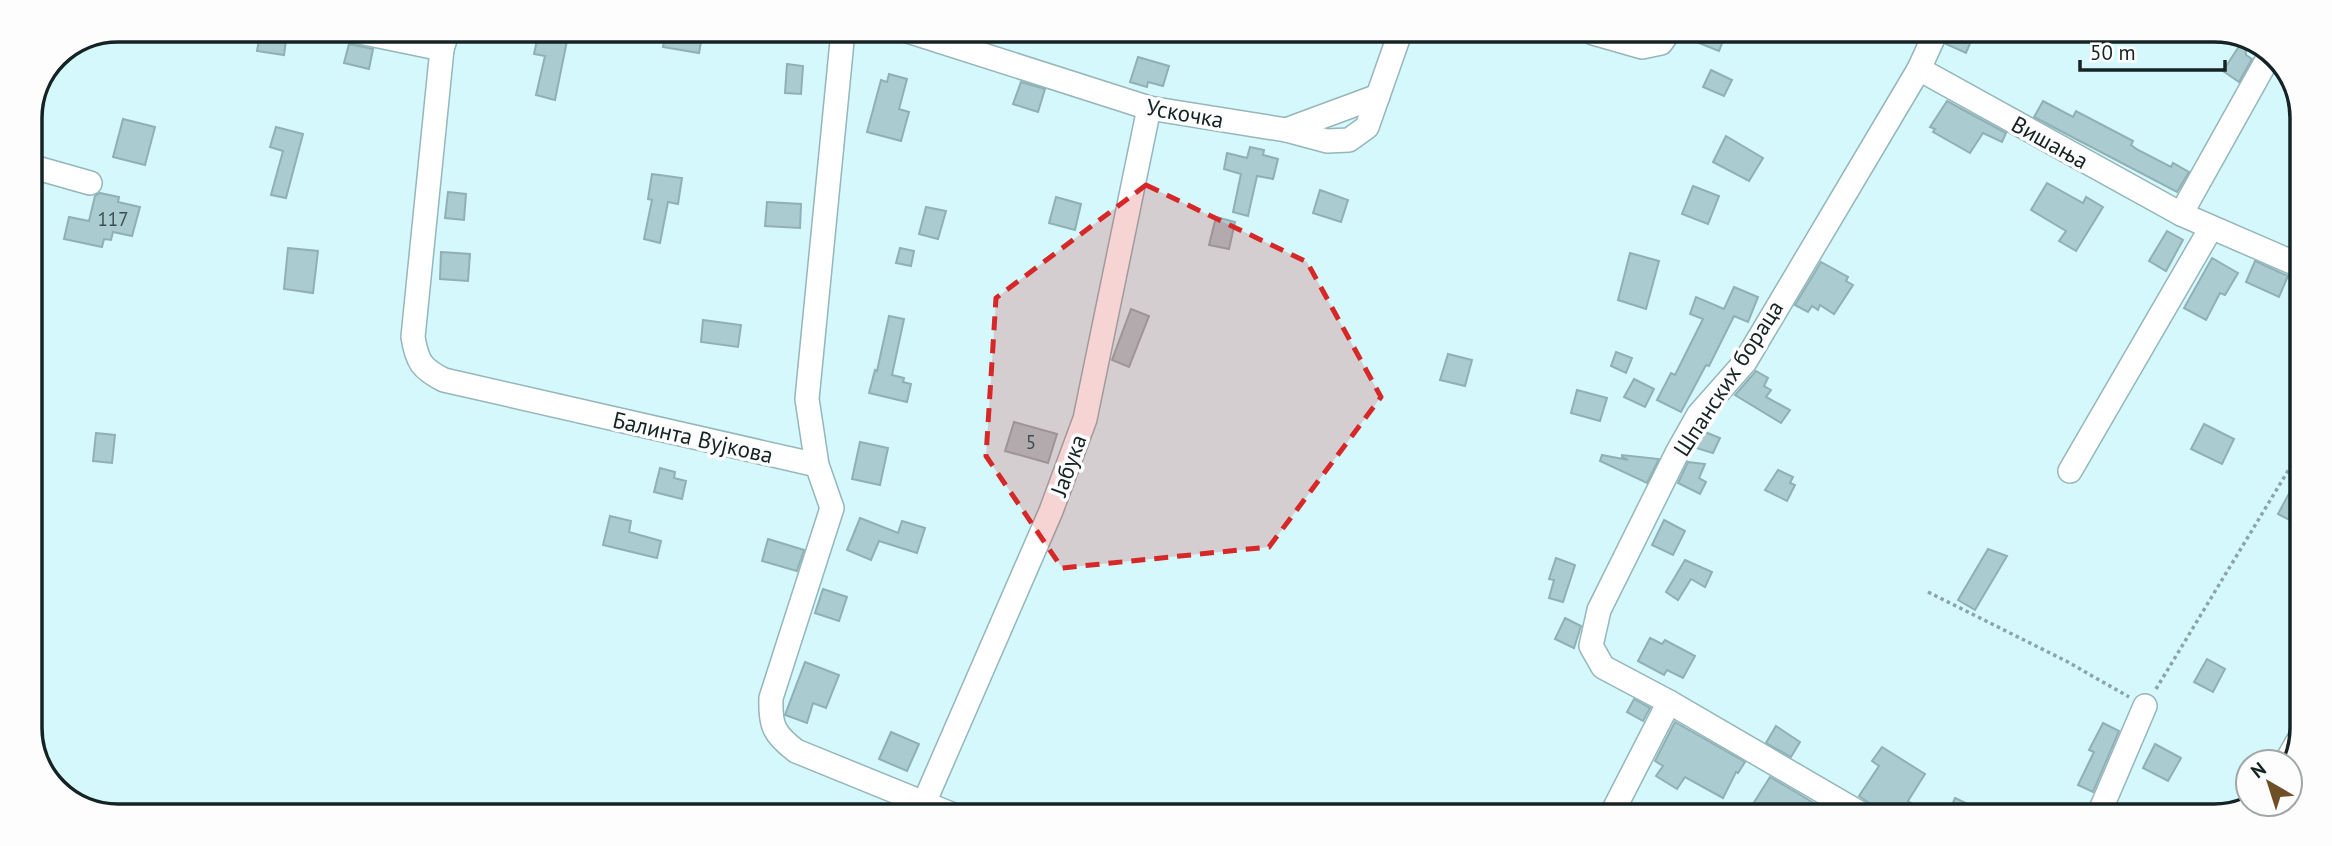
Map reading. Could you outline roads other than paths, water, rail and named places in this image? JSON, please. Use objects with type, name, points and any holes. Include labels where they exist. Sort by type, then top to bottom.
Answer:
[{"type":"street","name":"Балинта Вујкова","points":[[445,42],[413,337],[416,356],[427,372],[444,380],[817,465]]},
{"type":"street","points":[[842,42],[807,399],[817,465],[832,508],[771,698],[770,719],[779,738],[796,751],[924,803]]},
{"type":"street","name":"Ускочка","points":[[973,42],[1149,108],[1286,130],[1378,96],[1397,42]]},
{"type":"street","points":[[1624,42],[1642,47],[1662,42]]},
{"type":"street","name":"Шпанских бораца","points":[[1842,804],[1603,667],[1591,646],[1599,610],[1677,453],[1699,414],[1745,362],[1919,69],[1931,42]]},
{"type":"street","points":[[2181,214],[2266,62]]},
{"type":"street","name":"Вишања","points":[[1919,69],[2181,214],[2290,261]]},
{"type":"street","name":"Јабука","points":[[924,803],[1051,511],[1085,419],[1149,108]]},
{"type":"street","points":[[42,169],[90,183]]},
{"type":"street","points":[[2070,471],[2211,228]]},
{"type":"street","points":[[1617,804],[1668,702]]},
{"type":"street","points":[[2103,804],[2145,706]]}]
